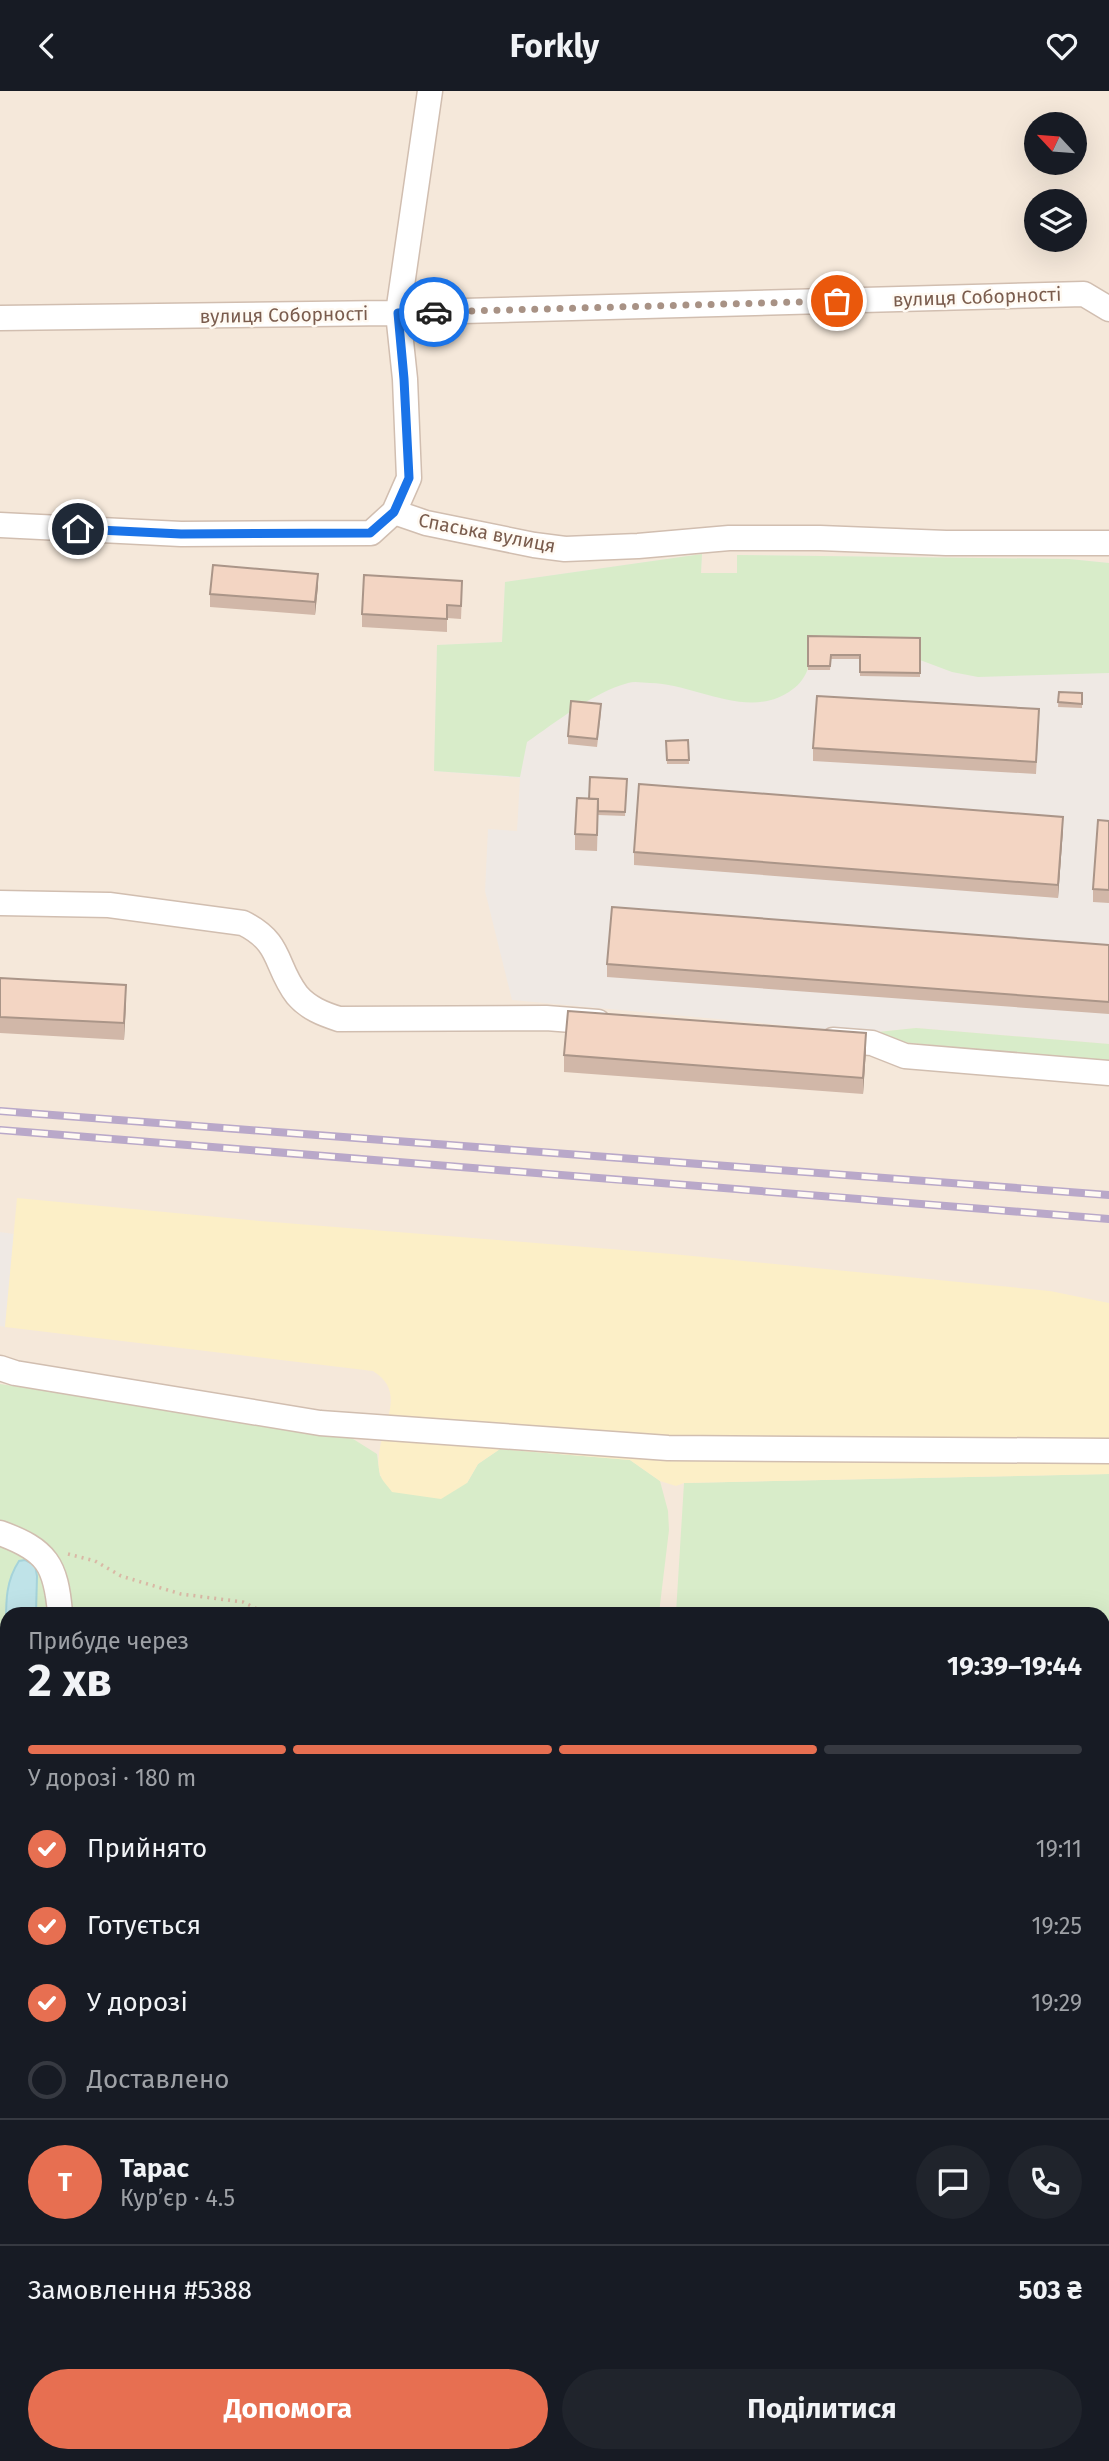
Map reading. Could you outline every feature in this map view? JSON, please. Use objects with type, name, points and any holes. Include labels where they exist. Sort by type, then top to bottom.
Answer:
[{"type":"street","points":[[394,512],[409,478],[398,313],[430,91]]},
{"type":"street","name":"вулиця Соборності","points":[[0,318],[398,313],[1084,294],[1109,309]]},
{"type":"street","name":"Спаська вулиця","points":[[0,525],[181,534],[370,533],[394,512],[426,523],[565,549],[729,538],[946,543],[1109,543]]},
{"type":"street","points":[[0,903],[109,905],[243,923],[259,931],[272,944],[297,995],[309,1006],[339,1019],[546,1018],[628,1024]]},
{"type":"street","points":[[804,1038],[872,1043],[905,1056],[1109,1073]]},
{"type":"street","points":[[0,1368],[15,1373],[320,1423],[668,1448],[1109,1451]]},
{"type":"street","points":[[0,1533],[14,1538],[46,1558],[54,1574],[59,1607]]},
{"type":"path","points":[[46,1558],[72,1554],[95,1560],[121,1576],[181,1594],[243,1602],[253,1607]]},
{"type":"shaded area","points":[[0,91],[1109,91],[1109,1607],[0,1607]]},
{"type":"shaded area","points":[[702,554],[701,573],[737,573],[737,555],[1069,559],[1109,563],[1109,1044],[916,1028],[868,1033],[512,1000],[485,891],[488,829],[517,831],[520,778],[434,771],[437,645],[502,642],[505,582]]},
{"type":"shaded area","points":[[0,1232],[14,1234],[5,1327],[0,1326]]},
{"type":"green space","points":[[702,554],[701,573],[737,573],[737,555],[1069,559],[1109,563],[1109,673],[978,677],[952,672],[920,660],[920,642],[808,641],[806,674],[795,687],[776,698],[741,702],[668,685],[631,682],[589,700],[527,742],[520,777],[434,771],[437,645],[502,642],[505,582]]},
{"type":"green space","points":[[916,1028],[1109,1044],[1109,1061],[867,1039],[868,1033]]},
{"type":"green space","points":[[0,1384],[350,1437],[377,1454],[380,1476],[467,1483],[478,1464],[500,1449],[630,1460],[660,1481],[668,1511],[669,1530],[660,1607],[36,1607],[37,1576],[9,1607],[0,1607]]},
{"type":"green space","points":[[1109,1474],[1109,1607],[676,1607],[684,1483]]},
{"type":"sand","points":[[17,1198],[249,1220],[672,1254],[1050,1291],[1109,1303],[1109,1474],[684,1483],[676,1486],[660,1481],[630,1460],[500,1449],[478,1464],[467,1483],[441,1499],[392,1492],[383,1481],[379,1460],[380,1445],[391,1405],[390,1392],[385,1381],[373,1371],[5,1327]]},
{"type":"water","points":[[25,1560],[35,1565],[36,1607],[6,1607],[9,1585],[19,1561]]},
{"type":"building","points":[[213,565],[318,574],[315,602],[210,594]]},
{"type":"building","points":[[364,575],[462,581],[461,606],[447,605],[447,619],[362,614]]},
{"type":"building","points":[[808,636],[920,638],[920,673],[860,672],[860,655],[831,655],[830,666],[808,666]]},
{"type":"building","points":[[1059,692],[1082,693],[1082,704],[1058,702]]},
{"type":"building","points":[[817,696],[1039,709],[1036,762],[813,748]]},
{"type":"building","points":[[571,701],[601,704],[597,739],[568,736]]},
{"type":"building","points":[[688,740],[689,760],[667,760],[666,741]]},
{"type":"building","points":[[590,777],[627,779],[625,812],[598,811],[598,799],[589,799]]},
{"type":"building","points":[[639,784],[1063,817],[1058,885],[634,852]]},
{"type":"building","points":[[577,798],[598,799],[597,835],[575,834]]},
{"type":"building","points":[[1098,820],[1109,821],[1109,890],[1093,889]]},
{"type":"building","points":[[612,907],[1109,945],[1109,1002],[607,964]]},
{"type":"building","points":[[0,978],[126,985],[124,1023],[0,1017]]},
{"type":"building","points":[[568,1011],[866,1033],[863,1078],[564,1055]]},
{"type":"railway","points":[[0,1111],[1109,1195]]},
{"type":"railway","points":[[0,1130],[1109,1219]]},
{"type":"way so far","points":[[434,312],[837,301]]},
{"type":"route","points":[[78,529],[181,534],[370,533],[394,512],[409,478],[398,313],[434,312]]}]
